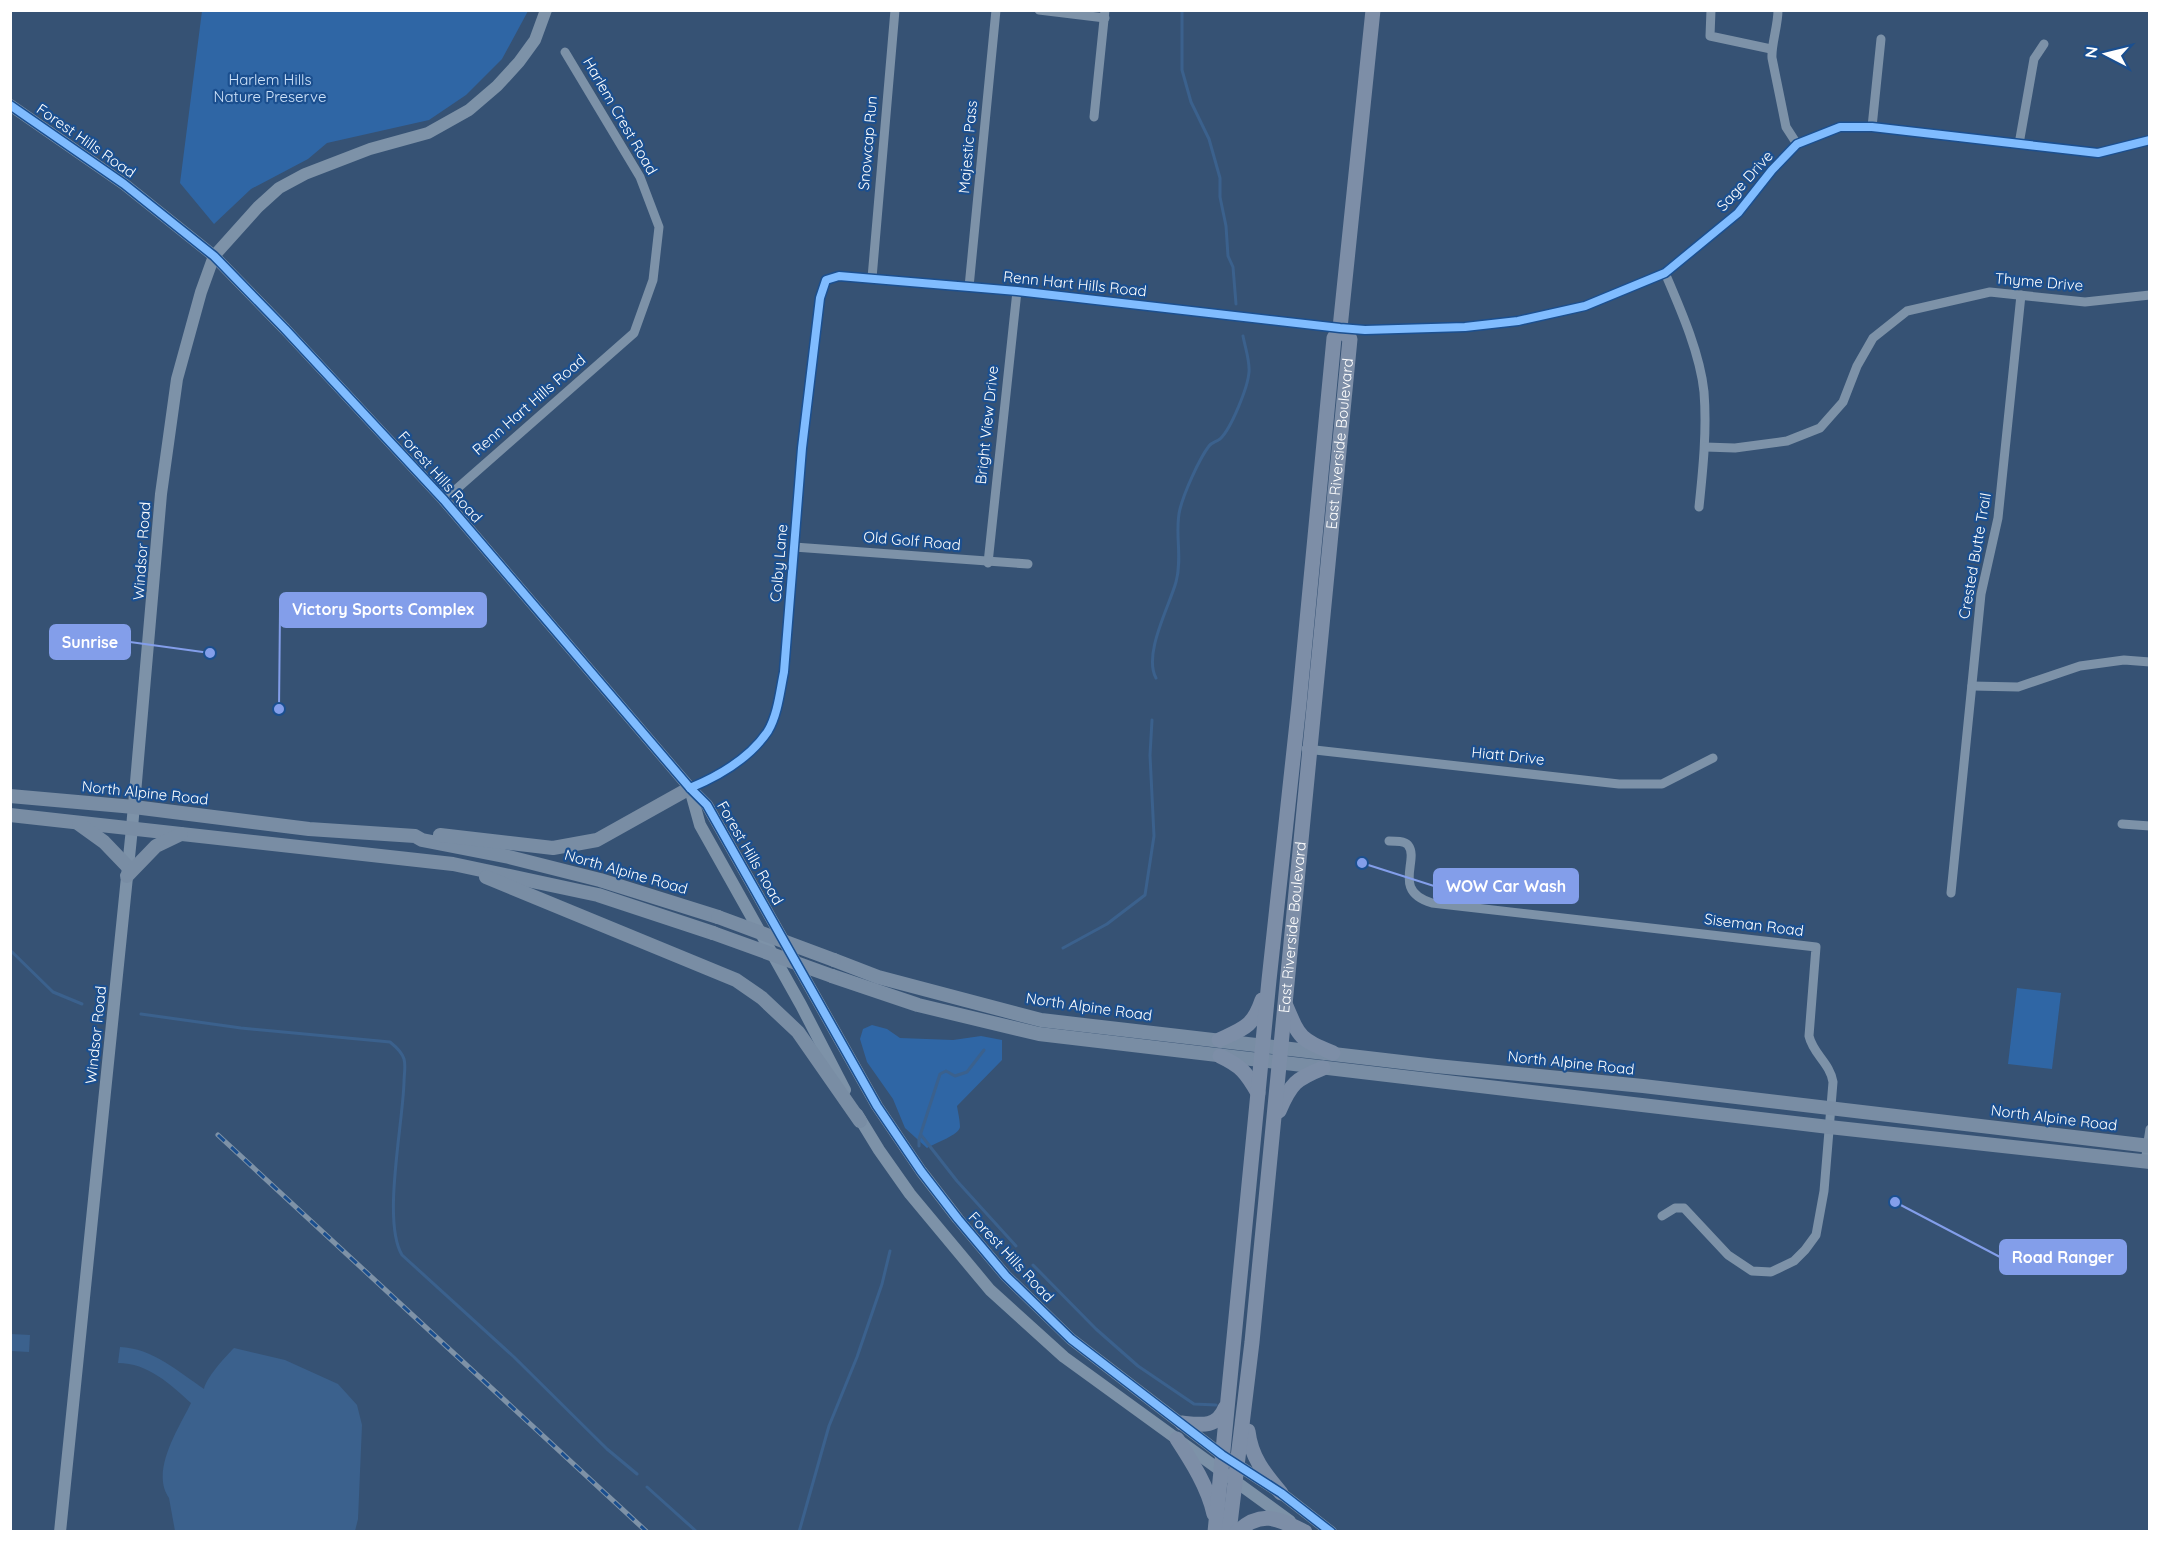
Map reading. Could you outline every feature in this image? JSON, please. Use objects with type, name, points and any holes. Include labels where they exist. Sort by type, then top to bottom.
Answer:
[{"type":"main road","name":"East Riverside Boulevard","points":[[1220,1529],[1221,1462],[1269,980],[1295,747],[1334,338],[1340,328],[1373,10]]},
{"type":"main road","name":"East Riverside Boulevard","points":[[1220,1529],[1237,1474],[1311,749],[1350,339],[1340,328]]},
{"type":"main road","points":[[415,836],[423,833],[553,848],[597,840],[690,788]]},
{"type":"main road","name":"North Alpine Road","points":[[10,796],[134,807],[309,829],[415,836],[422,840],[509,856],[600,880],[718,917],[878,977],[1041,1020],[1279,1055],[1332,1053],[2148,1146]]},
{"type":"main road","name":"North Alpine Road","points":[[10,815],[453,864],[598,895],[918,1005],[1039,1034],[1220,1048]]},
{"type":"main road","points":[[78,823],[104,843],[128,872],[156,846],[180,834]]},
{"type":"main road","points":[[453,864],[736,980],[762,999],[798,1032],[860,1121]]},
{"type":"main road","points":[[1258,1093],[1246,1073],[1220,1048],[1256,1018],[1269,980]]},
{"type":"main road","points":[[1284,1004],[1297,1033],[1307,1042],[1332,1053]]},
{"type":"main road","name":"North Alpine Road","points":[[1279,1055],[1323,1068],[2147,1162]]},
{"type":"main road","points":[[1423,1079],[1424,1064]]},
{"type":"main road","points":[[1272,1127],[1286,1093],[1298,1078],[1323,1068]]},
{"type":"main road","points":[[1246,1390],[1250,1447],[1258,1465],[1281,1493]]},
{"type":"main road","points":[[1182,1423],[1205,1425],[1215,1422],[1222,1415],[1228,1393]]},
{"type":"main road","points":[[1177,1439],[1205,1488],[1220,1529]]},
{"type":"main road","points":[[1237,1532],[1246,1524],[1269,1517],[1305,1532]]},
{"type":"street","name":"Windsor Road","points":[[60,1532],[128,872],[170,421],[182,360],[201,292],[214,256],[258,207],[279,188],[305,174],[370,149],[428,133],[468,110],[497,86],[519,62],[535,39],[546,10]]},
{"type":"street","name":"Snowcap Run","points":[[872,278],[895,10]]},
{"type":"street","name":"Majestic Pass","points":[[969,287],[996,10]]},
{"type":"street","points":[[1039,10],[1105,14],[1094,117]]},
{"type":"street","points":[[1711,10],[1710,36],[1771,49]]},
{"type":"street","points":[[1778,10],[1774,44],[1771,49],[1786,127],[1797,144]]},
{"type":"street","points":[[1872,127],[1881,39]]},
{"type":"street","points":[[2019,144],[2034,59],[2044,44]]},
{"type":"street","name":"Harlem Crest Road","points":[[566,52],[640,177],[659,227],[653,280],[634,333]]},
{"type":"street","name":"Forest Hills Road","points":[[10,105],[124,184],[214,256],[285,328],[444,500],[707,805],[877,1106],[921,1171],[958,1219],[1006,1276],[1071,1339],[1182,1423],[1221,1462],[1305,1532]]},
{"type":"street","name":"Sage Drive","points":[[1340,328],[1444,328],[1518,321],[1585,306],[1665,273],[1738,213],[1772,170],[1797,144],[1840,127],[1872,127],[2098,153],[2150,140]]},
{"type":"street","points":[[1665,273],[1683,315],[1704,390],[1705,447],[1699,507]]},
{"type":"street","name":"Renn Hart Hills Road","points":[[820,298],[826,280],[838,276],[1017,291],[1340,328]]},
{"type":"street","name":"Bright View Drive","points":[[988,563],[1017,291]]},
{"type":"street","name":"Thyme Drive","points":[[1705,447],[1736,448],[1787,441],[1820,428],[1843,402],[1857,366],[1873,339],[1907,311],[1990,292],[2085,302],[2150,294]]},
{"type":"street","name":"Crested Butte Trail","points":[[1951,892],[1981,594],[1998,518],[2020,295]]},
{"type":"street","name":"Colby Lane","points":[[690,788],[712,779],[750,752],[768,730],[777,706],[784,672],[802,448],[820,298]]},
{"type":"street","name":"Renn Hart Hills Road","points":[[444,500],[634,333]]},
{"type":"street","name":"Old Golf Road","points":[[794,547],[988,563],[1028,564]]},
{"type":"street","points":[[1972,686],[2018,687],[2080,666],[2124,660],[2150,662]]},
{"type":"street","name":"Hiatt Drive","points":[[1295,747],[1619,784],[1662,784],[1713,758]]},
{"type":"street","name":"Forest Hills Road","points":[[690,788],[700,825],[801,1005],[860,1121],[910,1194],[990,1290],[1064,1357],[1177,1439],[1221,1462]]},
{"type":"street","points":[[2122,824],[2150,826]]},
{"type":"street","name":"Siseman Road","points":[[1389,841],[1408,845],[1409,882],[1416,895],[1432,903],[1815,947],[1809,1036],[1810,1042],[1827,1063],[1833,1082],[1824,1191],[1816,1235],[1794,1261],[1771,1272],[1752,1271],[1728,1255],[1684,1208],[1675,1208],[1662,1216]]},
{"type":"street","points":[[2147,1162],[2150,1129]]},
{"type":"street","name":"Forest Hills Road","points":[[1237,1474],[1281,1493],[1331,1532]]},
{"type":"green space","name":"Harlem Hills Nature Preserve","points":[[202,10],[528,11],[502,59],[466,95],[429,120],[327,143],[308,159],[251,189],[214,224],[180,183]]},
{"type":"green space","points":[[2017,988],[2061,993],[2052,1069],[2008,1064]]},
{"type":"green space","points":[[872,1025],[887,1029],[900,1038],[953,1040],[981,1036],[1002,1040],[1002,1060],[957,1106],[960,1127],[956,1133],[927,1148],[905,1128],[893,1099],[867,1062],[860,1039],[863,1029]]},
{"type":"shaded area","points":[[11,1334],[30,1335],[29,1352],[11,1351]]},
{"type":"shaded area","points":[[120,1347],[132,1348],[154,1356],[204,1389],[212,1374],[234,1348],[285,1360],[338,1384],[357,1405],[362,1425],[358,1519],[355,1531],[175,1531],[169,1498],[164,1487],[164,1463],[191,1403],[167,1382],[149,1371],[118,1363]]},
{"type":"waterway","points":[[1182,10],[1182,70],[1191,102],[1209,139],[1220,178],[1220,197],[1226,226],[1228,256],[1233,267],[1236,304]]},
{"type":"waterway","points":[[1156,678],[1153,668],[1155,644],[1178,573],[1180,509],[1188,485],[1201,459],[1210,445],[1224,434],[1242,397],[1249,368],[1243,336]]},
{"type":"waterway","points":[[1063,948],[1107,924],[1145,895],[1154,836],[1150,755],[1152,720]]},
{"type":"waterway","points":[[10,950],[53,992],[82,1004]]},
{"type":"waterway","points":[[141,1014],[241,1028],[390,1042],[396,1047],[403,1056],[405,1065],[394,1197],[396,1240],[402,1255],[514,1357],[607,1449],[637,1474]]},
{"type":"waterway","points":[[919,1146],[919,1139],[940,1074],[946,1071],[955,1076],[967,1072],[984,1050]]},
{"type":"waterway","points":[[921,1135],[957,1181],[1016,1246]]},
{"type":"waterway","points":[[799,1532],[829,1426],[857,1357],[882,1284],[890,1251]]},
{"type":"waterway","points":[[1033,1265],[1096,1329],[1138,1366],[1194,1404],[1216,1405]]},
{"type":"waterway","points":[[647,1487],[697,1532]]},
{"type":"railway","points":[[218,1135],[647,1532]]},
{"type":"cycle path","points":[[10,105],[124,184],[214,256],[444,500],[707,805],[877,1106],[921,1171],[1006,1276],[1071,1339],[1222,1455],[1281,1493],[1331,1532]]},
{"type":"cycle path","points":[[690,788],[723,772],[752,750],[768,731],[776,710],[784,672],[802,448],[820,298],[826,280],[839,276],[1017,291],[1365,330],[1465,327],[1518,321],[1585,306],[1665,273],[1738,213],[1772,170],[1797,144],[1840,127],[1872,127],[2098,153],[2150,140]]},
{"type":"place","name":"Sunrise","points":[[210,653]]},
{"type":"place","name":"Victory Sports Complex","points":[[279,709]]},
{"type":"place","name":"WOW Car Wash","points":[[1362,863]]},
{"type":"place","name":"Road Ranger","points":[[1895,1202]]}]
